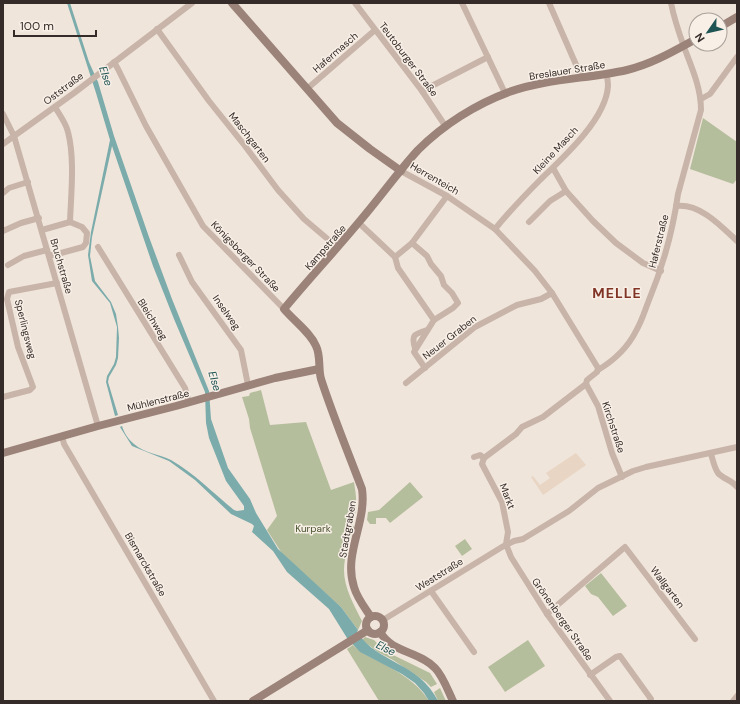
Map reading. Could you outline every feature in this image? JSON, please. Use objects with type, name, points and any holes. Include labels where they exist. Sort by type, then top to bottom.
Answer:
[{"type":"street","name":"Oststraße","points":[[3,144],[192,3]]},
{"type":"street","name":"Herrenteich","points":[[232,3],[308,88],[337,123],[401,171],[447,196],[495,230],[536,271],[552,293],[598,370]]},
{"type":"street","name":"Teutoburger Straße","points":[[355,3],[422,91],[446,127]]},
{"type":"street","points":[[462,3],[505,93]]},
{"type":"street","points":[[549,3],[581,76]]},
{"type":"street","name":"Haferstraße","points":[[598,370],[605,366],[625,347],[636,332],[661,271],[678,194],[701,110],[701,98],[696,80],[683,46],[671,3]]},
{"type":"street","points":[[728,22],[737,16]]},
{"type":"street","name":"Maschgarten","points":[[157,29],[209,101],[246,146],[278,190],[304,219],[337,246]]},
{"type":"street","name":"Hafermasch","points":[[308,88],[375,30]]},
{"type":"street","name":"Breslauer Straße","points":[[380,197],[419,150],[446,127],[479,105],[505,93],[532,85],[581,76],[607,74],[640,66],[668,55],[688,43]]},
{"type":"street","points":[[422,91],[488,57]]},
{"type":"street","points":[[701,98],[710,94],[737,57]]},
{"type":"street","name":"Königsberger Straße","points":[[114,62],[146,126],[203,226],[312,340],[317,347],[319,355],[319,372]]},
{"type":"street","name":"Kleine Masch","points":[[495,230],[520,201],[581,139],[606,96],[608,86],[607,74]]},
{"type":"street","points":[[55,106],[68,131],[72,169],[70,222]]},
{"type":"street","name":"Bruchstraße","points":[[3,114],[14,136],[39,218],[98,426]]},
{"type":"street","points":[[553,168],[566,190],[593,221],[616,243],[642,263],[661,271]]},
{"type":"street","points":[[3,193],[9,188],[28,182]]},
{"type":"street","points":[[529,222],[550,201],[566,190]]},
{"type":"street","points":[[395,257],[412,243],[447,196]]},
{"type":"street","name":"Kampstraße","points":[[284,309],[380,197]]},
{"type":"street","points":[[676,206],[702,211],[737,241]]},
{"type":"street","points":[[3,231],[21,223],[39,218]]},
{"type":"street","points":[[8,266],[24,256],[48,253],[54,255],[83,247],[86,243],[87,232],[82,227],[70,222],[42,230]]},
{"type":"street","points":[[359,223],[395,257],[398,268],[434,320]]},
{"type":"street","points":[[412,243],[427,256],[431,264],[441,276],[444,285],[458,303],[446,313],[434,320],[415,348],[414,352],[427,366]]},
{"type":"street","name":"Bleichweg","points":[[98,247],[185,388],[189,403]]},
{"type":"street","name":"Inselweg","points":[[179,255],[192,282],[241,350],[248,385]]},
{"type":"street","name":"Sperlingsweg","points":[[3,397],[30,390],[33,387],[18,347],[7,299],[9,292],[57,283]]},
{"type":"street","name":"Neuer Graben","points":[[406,383],[475,327],[517,305],[541,299],[552,293]]},
{"type":"street","points":[[474,457],[480,455],[484,458],[516,434],[522,427],[543,417],[586,384],[587,380],[598,370]]},
{"type":"street","name":"Mühlenstraße","points":[[3,453],[98,426],[189,403],[248,385],[319,372]]},
{"type":"street","name":"Stadtgraben","points":[[319,372],[332,413],[362,489],[364,498],[353,548],[351,572],[356,594],[371,617]]},
{"type":"street","name":"Kirchstraße","points":[[586,384],[598,406],[612,453],[622,476]]},
{"type":"street","name":"Bismarckstraße","points":[[62,436],[64,444],[214,701]]},
{"type":"street","name":"Weststraße","points":[[383,620],[506,544],[524,539],[569,511],[598,488],[622,476],[646,467],[711,454],[737,447]]},
{"type":"street","points":[[711,454],[714,466],[719,474],[734,483],[737,487]]},
{"type":"street","name":"Markt","points":[[484,458],[482,464],[502,502],[508,532],[506,544]]},
{"type":"street","name":"Grönenberger Straße","points":[[506,544],[511,557],[547,614],[610,701]]},
{"type":"street","name":"Wallgarten","points":[[547,614],[625,547],[695,640]]},
{"type":"street","points":[[431,591],[474,652]]},
{"type":"street","points":[[253,701],[350,643],[365,632],[368,620],[371,617],[378,617],[383,620],[384,628],[380,632],[375,634],[365,632]]},
{"type":"street","points":[[380,632],[389,644],[421,658],[435,668],[453,701]]},
{"type":"street","points":[[590,675],[616,657],[620,656],[651,699],[650,701]]},
{"type":"street","points":[[733,701],[737,696]]},
{"type":"green space","points":[[703,118],[737,142],[737,179],[733,184],[690,169]]},
{"type":"green space","name":"Kurpark","points":[[261,390],[270,425],[306,422],[331,490],[354,482],[356,509],[354,519],[351,523],[354,527],[346,554],[344,577],[353,603],[362,621],[358,630],[341,607],[283,555],[267,530],[277,516],[242,397],[249,396],[250,393]]},
{"type":"green space","points":[[410,482],[423,497],[390,523],[386,518],[376,518],[376,524],[370,524],[367,520],[368,512],[379,510]]},
{"type":"green space","points":[[465,539],[472,549],[462,556],[455,546]]},
{"type":"green space","points":[[601,573],[627,606],[613,616],[598,597],[591,594],[585,586]]},
{"type":"green space","points":[[365,637],[374,640],[385,651],[430,673],[437,684],[431,687],[426,682],[378,652],[362,640]]},
{"type":"green space","points":[[528,640],[545,666],[505,692],[488,667]]},
{"type":"green space","points":[[353,645],[366,655],[407,678],[419,688],[429,701],[379,701],[347,649]]},
{"type":"green space","points":[[440,688],[446,701],[438,701],[434,692]]},
{"type":"shaded area","points":[[576,453],[586,465],[543,495],[531,477],[533,476],[540,485],[550,478],[546,473]]},
{"type":"water","points":[[67,3],[70,3],[89,62],[98,82],[114,136],[149,237],[209,391],[211,419],[228,468],[250,499],[256,513],[278,549],[341,607],[366,643],[387,658],[410,670],[420,678],[430,688],[438,701],[429,701],[415,683],[402,674],[360,652],[347,638],[329,609],[287,572],[273,551],[252,532],[254,526],[252,524],[231,514],[195,480],[169,461],[132,446],[120,427],[122,426],[132,442],[138,447],[171,460],[196,477],[234,510],[244,510],[244,506],[226,481],[209,438],[206,423],[205,392],[153,266],[112,146],[92,237],[90,256],[95,281],[111,302],[116,314],[119,338],[118,358],[108,382],[118,415],[115,416],[106,382],[107,376],[116,357],[117,327],[110,303],[92,281],[88,255],[91,232],[110,140]]},
{"type":"district","name":"MELLE","points":[[617,293]]},
{"type":"water label","name":"Else","points":[[106,76]]},
{"type":"water label","name":"Else","points":[[215,381]]},
{"type":"water label","name":"Else","points":[[386,648]]}]
